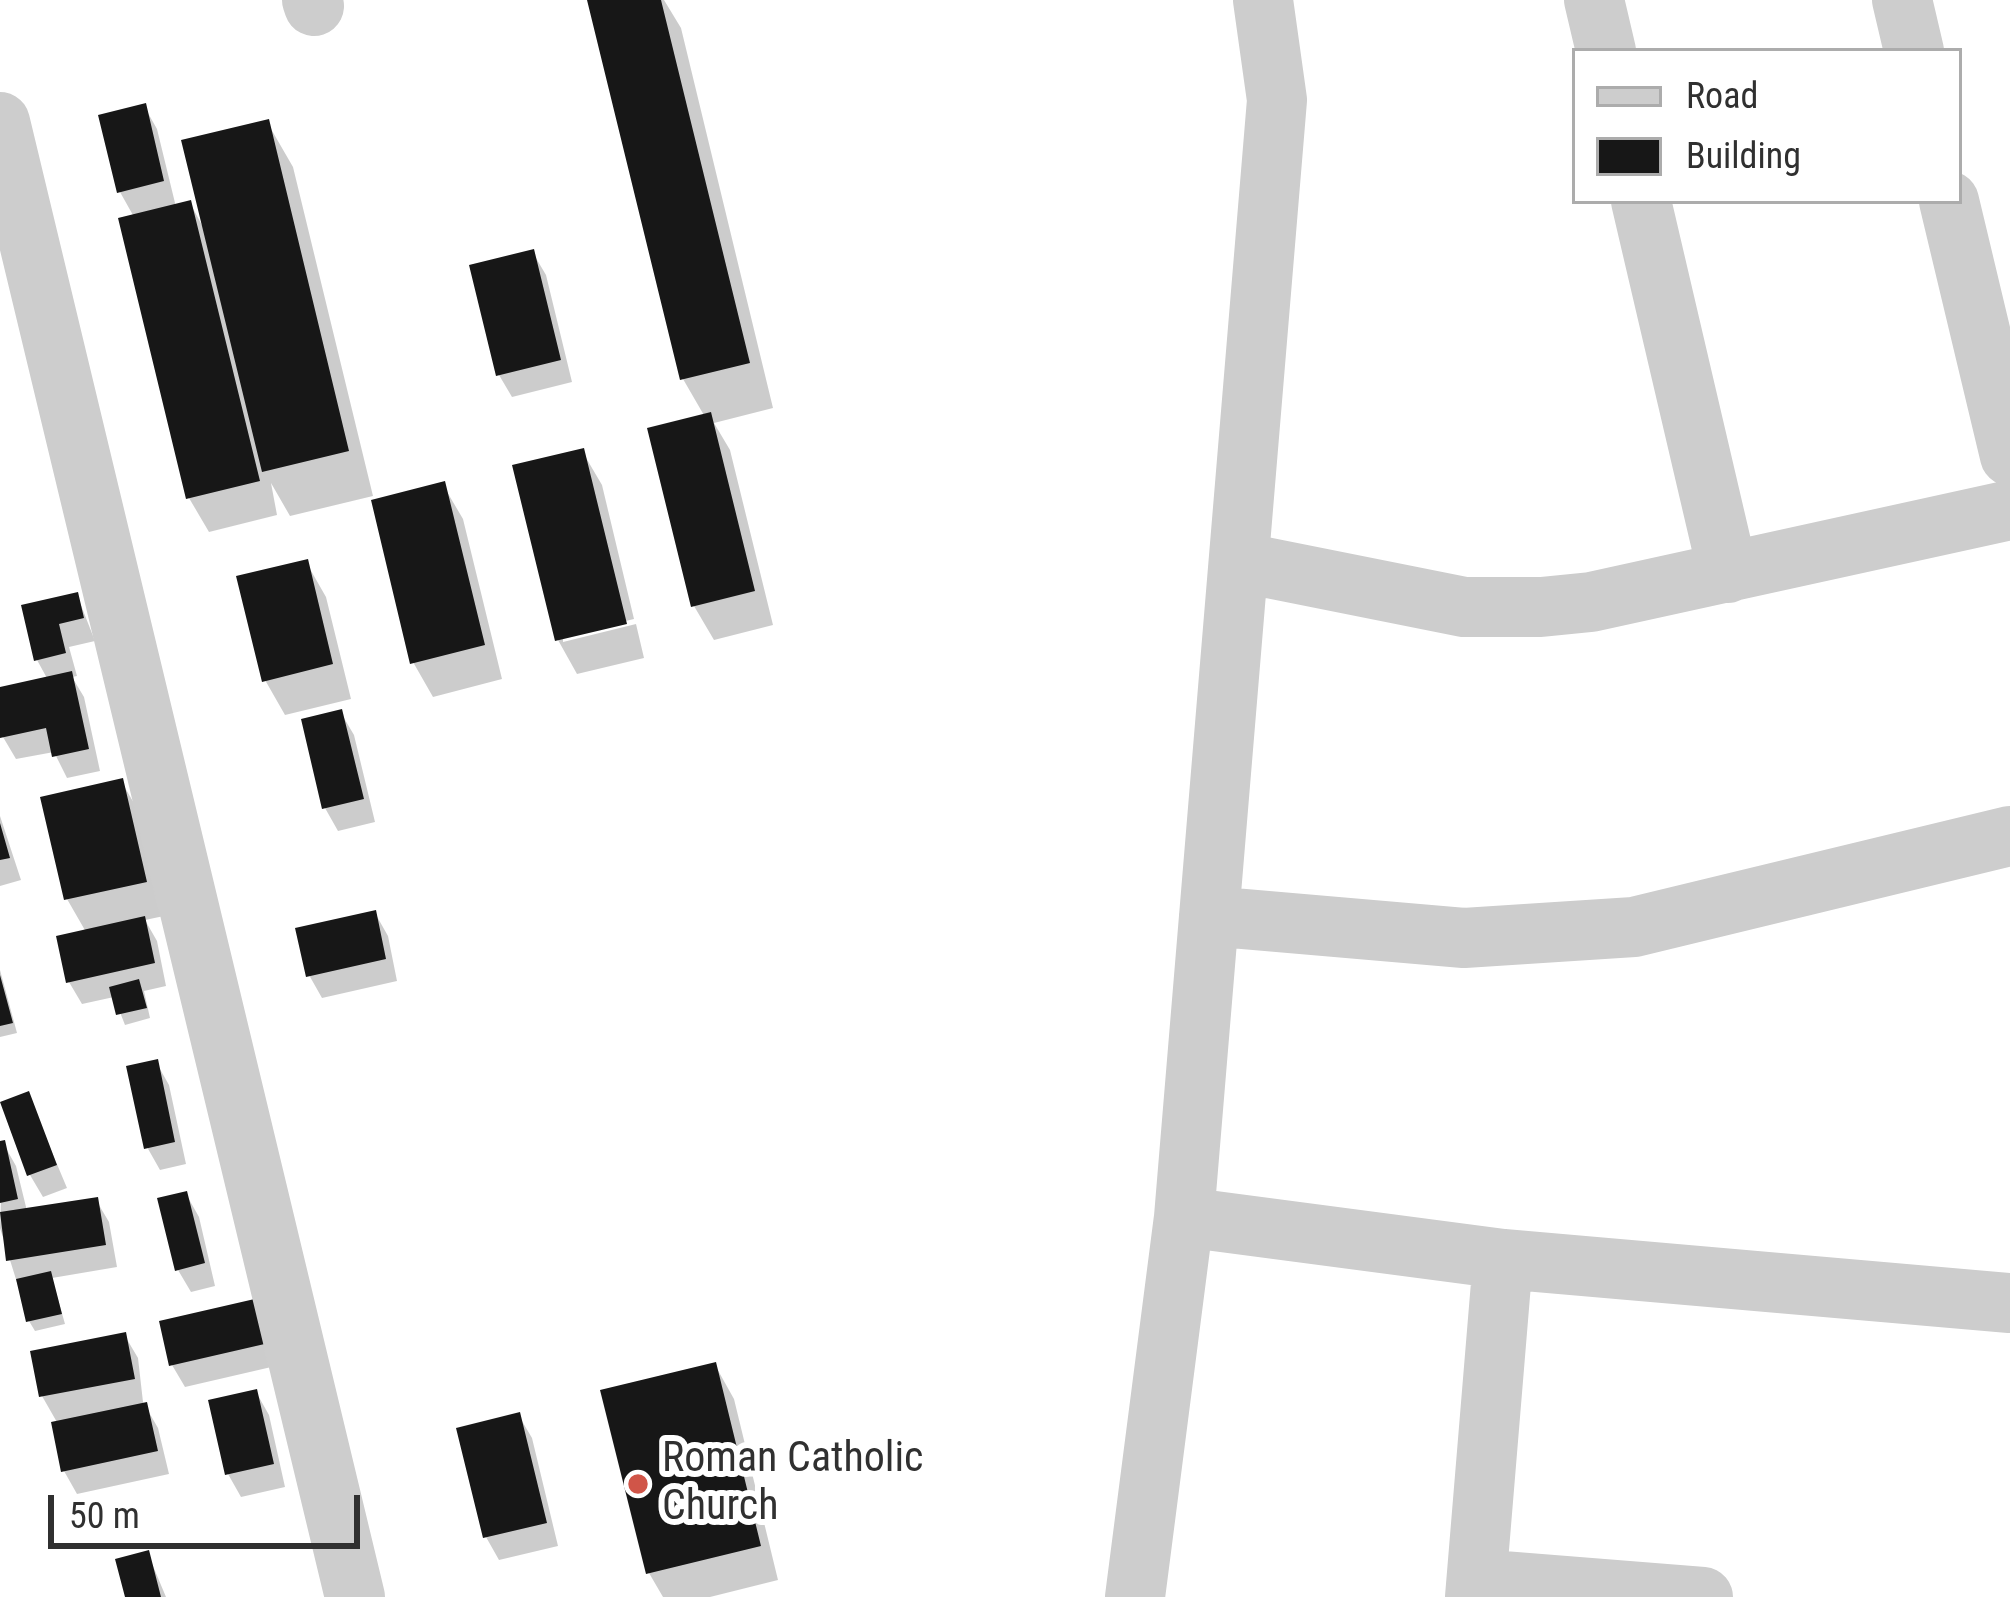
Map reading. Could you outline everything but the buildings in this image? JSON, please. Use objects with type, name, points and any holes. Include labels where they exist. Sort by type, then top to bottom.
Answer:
[{"type":"street","points":[[1135,1597],[1184,1217],[1277,100],[1263,0]]},
{"type":"street","points":[[1594,0],[1605,48]]},
{"type":"street","points":[[1902,0],[1913,48]]},
{"type":"street","points":[[0,122],[19,267],[355,1597]]},
{"type":"street","points":[[1642,204],[1728,573]]},
{"type":"street","points":[[1950,204],[2010,456]]},
{"type":"street","points":[[1238,562],[1464,608],[1591,602],[2010,510]]},
{"type":"street","points":[[1209,916],[1464,938],[1634,927],[2010,836]]},
{"type":"street","points":[[1184,1217],[1503,1259],[2010,1303]]},
{"type":"street","points":[[1503,1259],[1476,1588],[1703,1597]]},
{"type":"place","name":"Roman Catholic Church","points":[[638,1484]]}]
